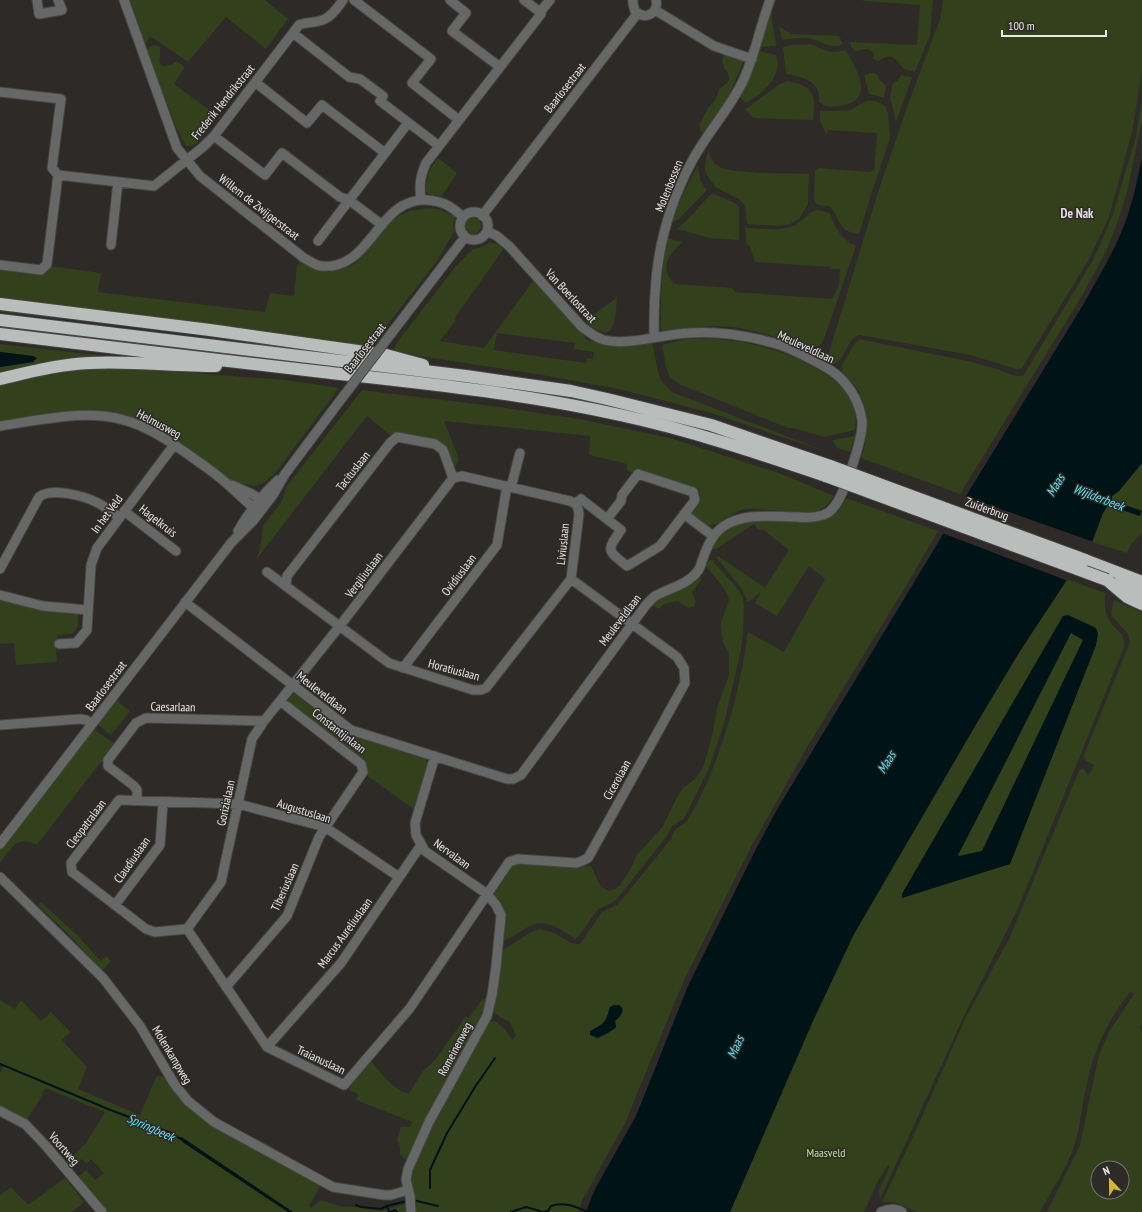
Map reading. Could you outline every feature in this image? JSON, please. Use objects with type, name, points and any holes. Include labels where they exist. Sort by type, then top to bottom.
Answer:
[{"type":"highway","points":[[0,304],[210,330],[386,355],[466,376]]},
{"type":"highway","points":[[0,320],[466,376],[571,391],[654,410],[717,427],[828,471]]},
{"type":"highway","points":[[0,334],[430,384],[555,402],[652,422],[828,471]]},
{"type":"highway","points":[[0,379],[47,368],[89,363],[135,363],[194,366],[273,366]]},
{"type":"highway","name":"Zuiderbrug","points":[[828,471],[1084,560],[1135,582]]},
{"type":"highway","name":"Zuiderbrug","points":[[828,471],[1107,580],[1135,582]]},
{"type":"highway","points":[[1135,582],[1142,593]]},
{"type":"highway","points":[[1135,582],[1142,604]]},
{"type":"street","points":[[37,0],[39,14],[62,10],[58,0]]},
{"type":"street","name":"Willem de Zwijgerstraat","points":[[124,0],[177,148],[200,176],[304,258],[317,265],[339,265],[359,253],[393,212],[406,204],[420,200],[436,201],[449,205],[464,217]]},
{"type":"street","name":"Frederik Hendrikstraat","points":[[58,174],[154,186],[204,147],[214,136],[299,25],[326,19],[343,0]]},
{"type":"street","points":[[354,0],[431,59],[412,84],[459,120]]},
{"type":"street","points":[[450,0],[466,13],[452,31],[500,67]]},
{"type":"street","points":[[524,0],[540,12]]},
{"type":"street","points":[[420,200],[421,175],[426,163],[541,14],[540,12],[550,0]]},
{"type":"street","points":[[633,0],[633,8],[638,14],[647,16],[655,10],[657,5],[656,0]]},
{"type":"street","name":"Molenbossen","points":[[654,337],[655,294],[661,245],[676,195],[703,141],[729,104],[742,81],[752,59],[770,0]]},
{"type":"street","points":[[655,10],[714,46],[752,59]]},
{"type":"street","name":"Baarlosestraat","points":[[482,216],[638,14]]},
{"type":"street","points":[[293,33],[350,77],[360,79],[384,96],[380,101],[408,124],[439,146]]},
{"type":"street","points":[[255,82],[307,123],[322,105],[385,154]]},
{"type":"street","points":[[0,92],[61,99],[52,168],[58,174],[47,264],[41,270],[0,265]]},
{"type":"street","points":[[318,241],[408,124]]},
{"type":"street","points":[[214,136],[265,175],[282,154],[340,197],[349,200],[382,225]]},
{"type":"street","points":[[111,245],[118,182]]},
{"type":"street","points":[[473,213],[482,216],[487,223],[487,231],[484,236],[479,239],[472,240],[462,234],[460,228],[461,220],[464,217],[473,213]]},
{"type":"street","name":"Van Boerlostraat","points":[[487,231],[497,236],[509,246],[582,327],[591,334],[603,340],[617,342],[654,337]]},
{"type":"street","name":"Baarlosestraat","points":[[0,844],[231,543],[254,521],[256,510],[263,502],[273,495],[285,474],[466,237]]},
{"type":"street","name":"Meuleveldlaan","points":[[185,602],[351,730],[507,780],[521,775],[632,624],[654,597],[690,580],[698,572],[713,536],[723,526],[738,519],[754,516],[814,518],[825,515],[834,508],[840,497],[854,461],[862,432],[862,421],[858,403],[845,382],[819,363],[781,346],[744,336],[714,333],[688,333],[654,337]]},
{"type":"street","name":"Helmusweg","points":[[0,426],[76,416],[104,416],[129,421],[146,428],[174,444],[226,482],[256,510]]},
{"type":"street","name":"Tacituslaan","points":[[286,586],[287,576],[390,443],[397,437],[435,444],[443,450],[453,478]]},
{"type":"street","name":"In het Veld","points":[[59,644],[76,643],[87,630],[91,565],[97,548],[174,444]]},
{"type":"street","points":[[509,487],[520,453]]},
{"type":"street","points":[[453,478],[462,476],[570,500],[576,503],[581,499],[621,530],[611,544],[610,549],[612,554],[627,566],[660,546],[695,500],[693,492],[638,474],[622,495],[621,501],[607,519]]},
{"type":"street","name":"Vergiliuslaan","points":[[293,685],[453,478]]},
{"type":"street","name":"Helmusweg","points":[[226,482],[252,494],[263,502]]},
{"type":"street","name":"Ovidiuslaan","points":[[403,668],[497,545],[509,487]]},
{"type":"street","name":"Hagelkruis","points":[[0,569],[39,497],[43,494],[49,493],[72,494],[99,503],[122,514],[176,551]]},
{"type":"street","name":"Liviuslaan","points":[[576,503],[579,514],[571,579],[632,624]]},
{"type":"street","points":[[684,514],[713,536]]},
{"type":"street","points":[[267,572],[339,626]]},
{"type":"street","name":"Horatiuslaan","points":[[339,626],[389,663],[473,690],[481,690],[486,688],[571,579]]},
{"type":"street","points":[[0,594],[43,606],[88,610]]},
{"type":"street","name":"Cicerolaan","points":[[487,894],[509,862],[518,859],[576,863],[588,858],[685,683],[684,668],[677,657],[632,624]]},
{"type":"street","name":"Gorizialaan","points":[[187,929],[221,882],[252,739],[264,721],[293,685]]},
{"type":"street","name":"Constantijnlaan","points":[[280,701],[361,764],[363,772],[325,827]]},
{"type":"street","name":"Caesarlaan","points":[[137,800],[134,786],[108,766],[108,760],[136,723],[146,718],[264,721]]},
{"type":"street","points":[[0,725],[80,719],[86,720],[92,724]]},
{"type":"street","name":"Nervalaan","points":[[435,756],[415,823],[416,835],[425,851],[487,894]]},
{"type":"street","name":"Cleopatralaan","points":[[187,929],[156,932],[146,929],[72,872],[71,863],[119,800],[238,804]]},
{"type":"street","name":"Claudiuslaan","points":[[115,905],[160,846],[163,802]]},
{"type":"street","name":"Augustuslaan","points":[[238,804],[325,827],[399,877]]},
{"type":"street","name":"Tiberiuslaan","points":[[226,987],[287,916],[319,837],[325,827]]},
{"type":"street","name":"Marcus Aureliuslaan","points":[[267,1047],[341,963],[421,845]]},
{"type":"street","name":"Molenkampweg","points":[[0,877],[103,978],[144,1032],[175,1086],[188,1101],[214,1122],[333,1187],[384,1196],[390,1195],[410,1201]]},
{"type":"street","name":"Traianuslaan","points":[[187,929],[267,1047],[344,1085],[410,1008],[487,894]]},
{"type":"street","name":"Romeinenweg","points":[[410,1201],[406,1180],[408,1169],[416,1150],[487,1016],[496,967],[501,915],[496,905],[487,894]]},
{"type":"street","name":"Voortweg","points":[[0,1111],[25,1124],[46,1146],[102,1212]]},
{"type":"street","points":[[878,1210],[898,1210],[902,1212]]},
{"type":"green space","points":[[130,0],[265,0],[288,19],[266,49],[226,17],[188,62],[150,36],[145,44]]},
{"type":"green space","points":[[862,0],[933,0],[930,35],[915,72],[904,69],[896,59],[891,56],[878,61],[873,59],[874,54],[868,49],[855,51],[851,47],[850,42],[917,45],[920,5]]},
{"type":"green space","points":[[943,0],[1142,0],[1142,73],[1132,132],[1109,217],[1088,261],[1022,368],[1016,369],[970,355],[860,335],[852,340],[841,359],[837,363],[831,365],[826,362],[878,192],[908,104],[940,19]]},
{"type":"green space","points":[[771,11],[776,45],[760,47]]},
{"type":"green space","points":[[779,26],[791,34],[839,36],[843,44],[839,46],[830,46],[809,38],[783,40]]},
{"type":"green space","points":[[811,44],[831,52],[846,51],[861,84],[860,94],[853,102],[834,107],[823,105],[819,102],[817,89],[810,81],[798,76],[786,74],[783,47]]},
{"type":"green space","points":[[154,45],[159,46],[160,64],[162,66],[171,65],[176,61],[185,67],[174,84],[216,115],[202,138],[193,146],[186,146],[176,127],[147,50]]},
{"type":"green space","points":[[759,51],[776,55],[777,70],[770,84],[746,103],[740,97],[746,87]]},
{"type":"green space","points":[[724,53],[743,60],[743,63],[729,96],[704,135],[700,131],[700,123],[708,108],[716,99],[719,89],[728,82],[729,79],[728,73],[724,68],[722,61]]},
{"type":"green space","points":[[873,73],[877,74],[879,79],[886,86],[884,98],[869,94],[864,75]]},
{"type":"green space","points":[[901,75],[912,78],[896,122],[890,99],[892,84],[898,80]]},
{"type":"green space","points":[[787,81],[803,86],[812,93],[814,104],[813,120],[754,118],[745,110],[778,85]]},
{"type":"green space","points":[[1142,99],[1142,121],[1127,192],[1117,224],[1106,251],[1082,296],[960,494],[861,458],[867,431],[866,412],[860,394],[855,386],[844,375],[842,369],[844,361],[859,339],[968,361],[1015,376],[1023,376],[1093,260],[1112,217],[1136,136]]},
{"type":"green space","points":[[866,101],[876,101],[885,106],[888,113],[890,138],[859,234],[844,229],[830,207],[816,203],[814,200],[815,170],[819,168],[869,172],[874,170],[877,133],[828,130],[827,136],[820,121],[820,111],[850,110]]},
{"type":"green space","points":[[709,149],[713,162],[726,169],[749,172],[809,174],[808,204],[799,219],[790,224],[779,226],[747,224],[745,206],[739,199],[715,187],[707,175],[705,164]]},
{"type":"green space","points":[[438,158],[457,173],[442,196],[428,194],[425,191],[429,173]]},
{"type":"green space","points":[[698,165],[700,180],[706,191],[678,220],[672,222],[682,196]]},
{"type":"green space","points":[[714,194],[737,204],[739,208],[739,240],[710,238],[677,229],[710,195]]},
{"type":"green space","points":[[428,208],[438,209],[456,217],[453,224],[454,232],[437,261],[375,341],[367,348],[0,297],[0,269],[50,266],[101,273],[98,292],[265,312],[270,293],[294,296],[297,264],[300,265],[296,257],[320,271],[328,272],[343,269],[356,263],[392,221],[400,215],[409,211]]},
{"type":"green space","points":[[817,210],[830,213],[834,224],[842,236],[856,246],[821,345],[806,350],[785,341],[750,330],[717,326],[661,331],[662,284],[668,238],[682,242],[669,257],[666,265],[668,275],[672,282],[677,284],[732,288],[735,292],[832,299],[839,286],[840,269],[755,262],[750,247],[746,243],[745,228],[788,228]]},
{"type":"green space","points":[[473,218],[480,223],[481,226],[476,233],[473,234],[466,229],[465,226],[470,219]]},
{"type":"green space","points":[[490,242],[499,245],[503,250],[454,319],[456,320],[440,341],[484,348],[533,281],[589,341],[652,341],[661,380],[672,392],[827,452],[711,413],[619,389],[536,374],[393,352],[396,344],[455,267],[473,249],[482,247]],"holes":[[[497,333],[575,343],[574,349],[594,352],[593,359],[587,358],[586,363],[494,350]]]},
{"type":"green space","points":[[617,297],[616,315],[612,328],[608,332],[595,329],[585,322]]},
{"type":"green space","points":[[0,309],[153,329],[0,312]]},
{"type":"green space","points":[[686,339],[713,339],[750,344],[767,348],[803,361],[833,379],[844,390],[850,399],[855,414],[855,430],[824,437],[794,428],[788,428],[681,385],[670,378],[666,367],[662,345]]},
{"type":"green space","points":[[0,344],[98,355],[122,360],[0,375],[0,367],[33,362],[33,356],[0,352]]},
{"type":"green space","points":[[125,368],[286,380],[339,388],[276,472],[264,483],[254,486],[230,481],[176,442],[105,414],[0,422],[0,384],[85,369]]},
{"type":"green space","points":[[362,390],[500,407],[579,419],[670,438],[779,473],[834,496],[825,506],[815,511],[796,512],[745,509],[736,512],[719,523],[712,525],[701,524],[689,513],[696,504],[701,502],[699,489],[627,471],[627,464],[589,455],[590,436],[444,421],[459,459],[454,469],[444,449],[392,437],[367,416],[256,560],[260,549],[263,526],[282,501],[286,487]]},
{"type":"green space","points":[[855,436],[850,452],[837,448],[833,440]]},
{"type":"green space","points":[[1142,463],[1142,533],[1131,544],[1127,553],[1092,542],[1103,513],[1108,505],[1139,516],[1141,510],[1112,501],[1112,496],[1119,491]]},
{"type":"green space","points":[[846,498],[938,531],[809,744],[752,845],[685,978],[625,1123],[582,1201],[579,1212],[414,1212],[411,1178],[415,1160],[488,1022],[495,1021],[504,1028],[512,1039],[516,1036],[510,1022],[500,1017],[492,1010],[501,951],[533,931],[540,929],[554,933],[571,943],[580,944],[602,912],[617,905],[624,897],[671,839],[676,829],[687,821],[694,810],[708,780],[728,726],[738,689],[748,632],[784,652],[825,579],[809,566],[777,616],[755,603],[761,592],[748,602],[741,588],[717,558],[718,556],[764,587],[764,589],[789,550],[765,531],[757,529],[754,524],[716,549],[711,549],[716,539],[729,527],[745,520],[826,518],[841,506]],"holes":[[[610,1007],[622,1007],[622,1013],[615,1021],[615,1028],[604,1035],[590,1031],[604,1022]]]},
{"type":"green space","points":[[712,560],[737,588],[743,598],[743,631],[741,650],[724,724],[709,768],[686,815],[683,819],[672,826],[667,836],[617,899],[612,903],[598,909],[579,936],[575,939],[554,926],[542,923],[530,926],[503,941],[503,911],[494,894],[510,868],[515,865],[524,864],[584,863],[586,867],[591,866],[601,887],[609,891],[615,889],[620,885],[631,868],[636,856],[663,826],[683,788],[697,777],[704,765],[713,731],[717,708],[729,675],[729,654],[723,642],[721,622],[729,600],[722,586],[704,565]]},
{"type":"green space","points":[[700,571],[701,580],[692,592],[696,602],[694,607],[688,608],[678,601],[664,604],[659,609],[651,603]]},
{"type":"green space","name":"Maasveld","points":[[1067,579],[1105,593],[1105,609],[1107,616],[1122,635],[1124,641],[1123,650],[1019,906],[964,1016],[880,1199],[879,1190],[890,1166],[888,1165],[878,1181],[864,1212],[730,1212],[812,1023],[854,934],[1020,651]],"holes":[[[1063,616],[1096,645],[1010,864],[902,894]]]},
{"type":"green space","points":[[0,597],[78,612],[78,627],[72,634],[58,635],[56,646],[57,662],[16,665],[14,643],[0,644]]},
{"type":"green space","points":[[1114,600],[1142,612],[1142,1025],[1140,1028],[1142,1029],[1142,1212],[1047,1212],[1080,1145],[1098,1058],[1109,1032],[1134,994],[1130,992],[1110,1022],[1099,1044],[1088,1079],[1073,1150],[1062,1174],[1040,1212],[917,1212],[894,1202],[882,1202],[917,1128],[966,1017],[1009,939],[1079,771],[1083,768],[1088,776],[1094,765],[1085,760],[1084,755],[1130,642],[1128,634],[1111,613]]},
{"type":"green space","points":[[1071,633],[1084,640],[982,851],[959,857],[958,855]]},
{"type":"green space","points":[[294,693],[349,734],[425,759],[428,764],[415,810],[366,775],[287,702]]},
{"type":"green space","points":[[115,699],[130,711],[111,735],[97,724]]},
{"type":"green space","points":[[93,729],[115,744],[106,759],[99,764],[37,845],[30,842],[19,843],[11,849],[0,863],[0,849]]},
{"type":"green space","points":[[41,902],[77,935],[101,961],[106,956],[111,961],[102,971],[72,938],[38,905]]},
{"type":"green space","points":[[489,996],[484,1016],[408,1162],[400,1154],[400,1147],[397,1139],[401,1127],[410,1127],[412,1122],[356,1100],[358,1094],[350,1090],[348,1087],[371,1061],[383,1076],[393,1085],[409,1094],[423,1071],[435,1060],[466,1016],[469,1018],[481,1001]]},
{"type":"green space","points":[[0,1000],[15,1009],[21,1000],[41,1021],[51,1012],[70,1032],[62,1040],[87,1067],[78,1089],[140,1115],[156,1077],[165,1075],[192,1107],[322,1183],[309,1206],[311,1208],[321,1200],[342,1207],[358,1207],[382,1211],[408,1203],[407,1212],[293,1212],[181,1137],[184,1143],[288,1212],[104,1212],[76,1178],[86,1170],[95,1180],[104,1173],[91,1159],[87,1164],[82,1159],[69,1170],[65,1164],[86,1143],[105,1112],[45,1088],[39,1101],[26,1121],[0,1108],[0,1073],[4,1065],[0,1063]]},
{"type":"green space","points":[[65,1178],[84,1202],[72,1212],[0,1212],[0,1195],[11,1187],[28,1205]]},
{"type":"water","points":[[1142,158],[1142,463],[1119,491],[1112,496],[1112,501],[1142,511],[1140,516],[1108,505],[1103,513],[1092,542],[1020,651],[978,721],[854,934],[812,1023],[730,1212],[586,1212],[594,1191],[636,1116],[688,986],[775,813],[1100,275],[1116,244],[1128,215]]},
{"type":"water","points":[[0,352],[33,356],[37,358],[33,362],[0,367]]},
{"type":"water","points":[[1068,615],[1096,628],[1098,634],[1096,645],[1010,864],[902,898],[902,894],[1063,616]],"holes":[[[1071,633],[1083,640],[982,851],[959,856],[958,855]]]},
{"type":"water","points":[[619,1005],[622,1009],[621,1015],[615,1021],[616,1027],[598,1038],[590,1035],[590,1031],[604,1022],[610,1007]]},
{"type":"water","points":[[181,1137],[293,1212],[288,1212],[184,1143],[179,1138]]},
{"type":"pier","points":[[964,496],[1094,542],[1068,581],[942,533]]},
{"type":"waterway","points":[[430,1188],[430,1170],[447,1133],[475,1087],[495,1058]]},
{"type":"waterway","name":"Springbeek","points":[[0,1064],[108,1109],[171,1133],[182,1140]]},
{"type":"waterway","name":"Springbeek","points":[[413,1200],[438,1206]]},
{"type":"waterway","name":"Springbeek","points":[[356,1205],[381,1209],[407,1201]]},
{"type":"waterway","name":"Springbeek","points":[[543,1212],[548,1211],[551,1206],[560,1204],[565,1204],[588,1212]]},
{"type":"waterway","name":"Springbeek","points":[[387,1206],[389,1212]]},
{"type":"waterway","name":"Springbeek","points":[[511,1212],[526,1207],[543,1212]]},
{"type":"waterway","points":[[390,1212],[395,1210],[397,1212]]},
{"type":"district","name":"De Nak","points":[[1077,213]]},
{"type":"water label","name":"Maas","points":[[1055,485]]},
{"type":"water label","name":"Wijlderbeek","points":[[1099,497]]},
{"type":"water label","name":"Maas","points":[[886,762]]},
{"type":"water label","name":"Maas","points":[[735,1047]]}]
